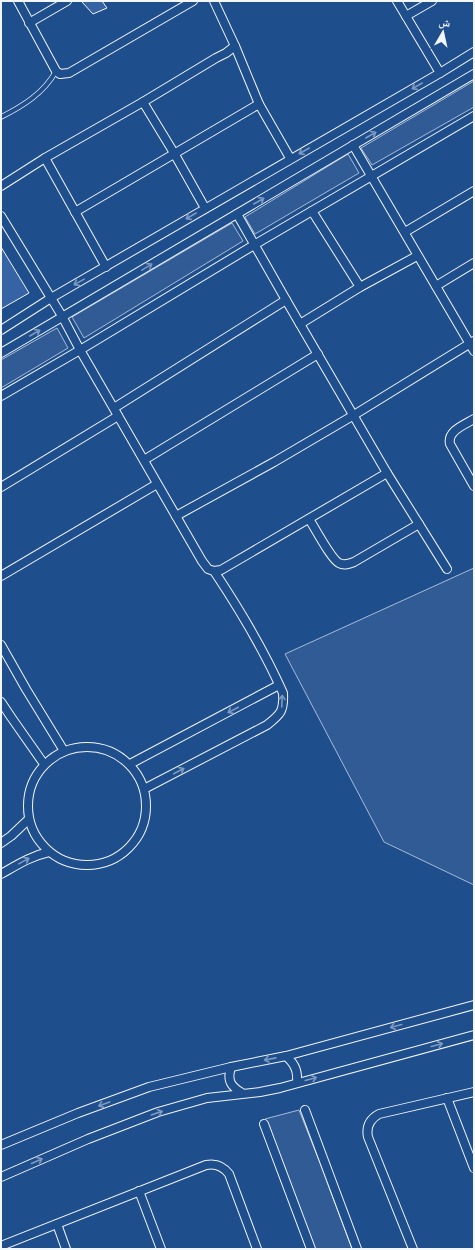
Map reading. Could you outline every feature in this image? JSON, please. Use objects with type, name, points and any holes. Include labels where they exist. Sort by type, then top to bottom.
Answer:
[{"type":"street","points":[[18,1],[56,71],[60,74],[69,73],[193,1]]},
{"type":"street","points":[[30,22],[67,1]]},
{"type":"street","points":[[214,1],[236,46],[259,104],[290,158]]},
{"type":"street","points":[[397,1],[440,73]]},
{"type":"street","points":[[406,16],[432,1]]},
{"type":"street","points":[[1,186],[45,158],[236,46]]},
{"type":"street","points":[[1,330],[51,298],[474,52]]},
{"type":"street","points":[[1,353],[474,74]]},
{"type":"street","points":[[142,102],[174,153],[205,208]]},
{"type":"street","points":[[75,212],[259,104]]},
{"type":"street","points":[[1,396],[474,116]]},
{"type":"street","points":[[176,516],[274,462],[472,346],[417,256],[405,232],[353,145]]},
{"type":"street","points":[[45,158],[106,267]]},
{"type":"street","points":[[405,232],[474,191]]},
{"type":"street","points":[[312,211],[360,287]]},
{"type":"street","points":[[237,214],[387,473],[447,569]]},
{"type":"street","points":[[1,216],[62,316],[80,350],[202,561],[208,569],[214,572],[239,608],[257,640],[282,693],[282,709],[279,716],[267,725],[144,789]]},
{"type":"street","points":[[300,324],[360,287],[417,256]]},
{"type":"street","points":[[436,286],[474,263]]},
{"type":"street","points":[[114,408],[286,300]]},
{"type":"street","points":[[144,460],[318,354]]},
{"type":"street","points":[[1,486],[118,416]]},
{"type":"street","points":[[474,419],[454,431],[449,440],[474,486]]},
{"type":"street","points":[[214,572],[221,570],[387,473]]},
{"type":"street","points":[[1,576],[157,484]]},
{"type":"street","points":[[309,518],[334,560],[342,564],[350,564],[419,524]]},
{"type":"street","points":[[1,645],[26,690],[64,751]]},
{"type":"street","points":[[130,764],[279,686]]},
{"type":"street","points":[[1,702],[44,764]]},
{"type":"street","points":[[82,747],[99,748],[116,754],[130,764],[144,789],[146,810],[141,830],[130,847],[113,859],[94,865],[74,864],[49,852],[33,832],[27,804],[30,789],[35,776],[44,764],[54,756],[64,751],[82,747]]},
{"type":"street","points":[[1,843],[29,819]]},
{"type":"street","points":[[1,874],[29,858],[49,852]]},
{"type":"street","points":[[1,1145],[78,1113],[149,1087],[230,1067],[286,1056],[474,1005]]},
{"type":"street","points":[[1,1177],[88,1139],[158,1112],[208,1098],[260,1092],[297,1083],[474,1035]]},
{"type":"street","points":[[286,1056],[292,1061],[296,1068],[298,1075],[297,1083]]},
{"type":"street","points":[[230,1067],[228,1074],[230,1083],[235,1089],[242,1093]]},
{"type":"street","points":[[413,1249],[368,1137],[368,1126],[372,1119],[379,1114],[474,1092]]},
{"type":"street","points":[[447,1098],[474,1168]]},
{"type":"street","points":[[305,1110],[357,1249]]},
{"type":"street","points":[[264,1124],[310,1249]]},
{"type":"street","points":[[1,1246],[206,1165],[215,1164],[227,1171],[229,1174],[257,1249]]},
{"type":"street","points":[[139,1191],[161,1249]]},
{"type":"street","points":[[57,1224],[66,1249]]},
{"type":"lane","points":[[1,117],[18,109],[38,95],[51,80],[56,71]]},
{"type":"shaded area","points":[[474,81],[474,107],[372,165],[361,148]]},
{"type":"shaded area","points":[[348,154],[359,173],[255,234],[245,217]]},
{"type":"shaded area","points":[[232,223],[243,241],[84,338],[72,317]]},
{"type":"shaded area","points":[[57,328],[68,348],[1,388],[1,360]]},
{"type":"shaded area","points":[[474,568],[474,885],[384,842],[285,654]]},
{"type":"shaded area","points":[[299,1110],[352,1249],[313,1249],[265,1119]]},
{"type":"building","points":[[102,1],[107,8],[93,14],[82,2]]},
{"type":"building","points":[[1,247],[29,293],[1,309]]}]
